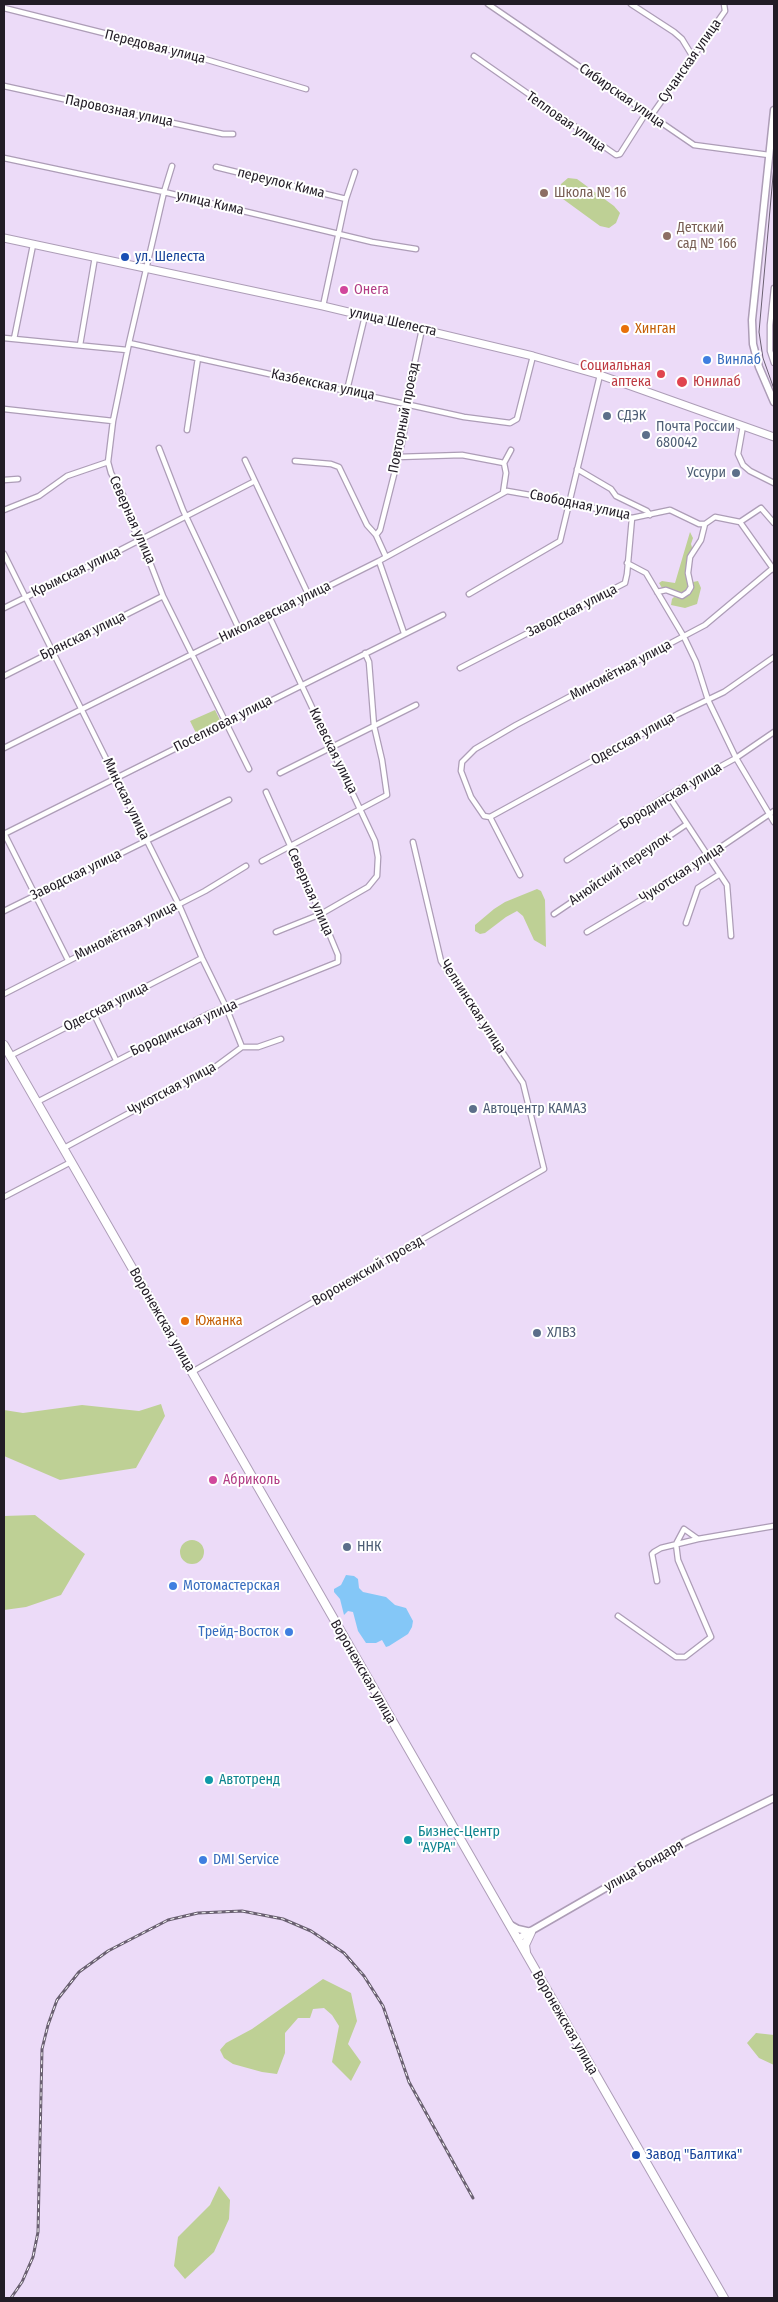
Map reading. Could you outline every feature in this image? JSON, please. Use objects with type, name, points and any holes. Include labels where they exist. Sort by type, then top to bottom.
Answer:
[{"type":"highway","name":"Воронежская улица","points":[[4,1044],[724,2298]]},
{"type":"highway","points":[[527,1956],[525,1945],[531,1932]]},
{"type":"main road","points":[[774,110],[771,159],[752,320],[757,360],[774,402]]},
{"type":"main road","name":"улица Шелеста","points":[[4,238],[323,306],[533,356],[600,375],[773,436]]},
{"type":"main road","name":"улица Бондаря","points":[[517,1939],[687,1842],[774,1798]]},
{"type":"main road","points":[[508,1923],[518,1930],[531,1932]]},
{"type":"street","name":"Сибирская улица","points":[[488,4],[694,145],[771,159]]},
{"type":"street","points":[[630,4],[674,32],[682,39],[693,57]]},
{"type":"street","name":"Сучанская улица","points":[[649,115],[725,11],[724,4]]},
{"type":"street","name":"Передовая улица","points":[[4,8],[191,55],[306,89]]},
{"type":"street","name":"Тепловая улица","points":[[474,56],[616,156],[620,154],[649,115]]},
{"type":"street","name":"Паровозная улица","points":[[4,86],[223,134],[233,134]]},
{"type":"street","name":"улица Кима","points":[[4,158],[416,249]]},
{"type":"street","name":"Северная улица","points":[[172,166],[164,192],[127,350],[113,421],[108,462],[123,495],[129,519],[163,596],[249,770]]},
{"type":"street","name":"переулок Кима","points":[[216,167],[346,199]]},
{"type":"street","points":[[323,306],[346,199],[355,172]]},
{"type":"street","points":[[14,339],[33,245]]},
{"type":"street","points":[[80,344],[95,257]]},
{"type":"street","points":[[774,288],[770,325],[770,352],[774,363]]},
{"type":"street","points":[[347,390],[365,316]]},
{"type":"street","name":"Повторный проезд","points":[[376,535],[380,530],[405,426],[406,403],[422,329]]},
{"type":"street","points":[[4,338],[127,350]]},
{"type":"street","name":"Казбекская улица","points":[[129,343],[464,417],[505,423],[510,423],[517,419],[533,356]]},
{"type":"street","points":[[187,430],[198,358]]},
{"type":"street","points":[[469,594],[560,541],[600,375]]},
{"type":"street","points":[[4,409],[113,421]]},
{"type":"street","points":[[743,426],[738,454],[743,465],[750,471],[774,482]]},
{"type":"street","points":[[159,448],[186,515],[240,629]]},
{"type":"street","points":[[503,492],[506,473],[504,462],[511,450]]},
{"type":"street","points":[[398,457],[462,455],[504,462]]},
{"type":"street","points":[[245,460],[309,596]]},
{"type":"street","points":[[295,460],[331,464],[339,467],[367,525],[376,535],[386,557]]},
{"type":"street","points":[[4,510],[44,493],[67,476],[108,462]]},
{"type":"street","points":[[577,469],[611,489],[616,496],[647,511],[650,515]]},
{"type":"street","points":[[4,480],[18,479]]},
{"type":"street","name":"Крымская улица","points":[[4,608],[255,481]]},
{"type":"street","name":"Свободная улица","points":[[503,492],[520,492],[570,502],[632,518],[670,510],[697,523],[705,524]]},
{"type":"street","name":"Николаевская улица","points":[[4,748],[386,557],[438,530],[503,492]]},
{"type":"street","points":[[740,522],[761,508],[774,523]]},
{"type":"street","points":[[657,592],[666,590],[682,596],[688,592],[691,587],[688,573],[690,557],[700,542],[705,524],[715,517],[740,522],[774,569]]},
{"type":"street","name":"Заводская улица","points":[[460,668],[617,589],[626,580],[632,518]]},
{"type":"street","name":"Минская улица","points":[[4,554],[179,905],[202,958],[226,1006],[242,1046]]},
{"type":"street","points":[[378,561],[404,633]]},
{"type":"street","points":[[627,562],[646,573],[684,637],[696,662],[708,700],[736,758],[772,813],[774,822]]},
{"type":"street","name":"Миномётная улица","points":[[490,817],[484,816],[471,797],[461,771],[462,762],[475,749],[516,725],[704,625],[774,569]]},
{"type":"street","name":"Брянская улица","points":[[4,676],[163,596]]},
{"type":"street","name":"Поселковая улица","points":[[4,834],[443,615]]},
{"type":"street","name":"Киевская улица","points":[[268,616],[376,841],[378,852],[377,876],[368,887],[321,914]]},
{"type":"street","points":[[262,861],[387,795],[382,760],[374,726],[366,653]]},
{"type":"street","name":"Одесская улица","points":[[490,817],[678,714],[739,684],[774,657]]},
{"type":"street","points":[[280,773],[416,705]]},
{"type":"street","name":"Бородинская улица","points":[[567,860],[668,795],[736,758],[774,732]]},
{"type":"street","name":"Северная улица","points":[[266,792],[338,955],[339,960],[336,964]]},
{"type":"street","points":[[668,795],[727,886],[731,936]]},
{"type":"street","name":"Заводская улица","points":[[4,911],[229,800]]},
{"type":"street","name":"Чукотская улица","points":[[587,932],[656,891],[772,813]]},
{"type":"street","points":[[490,817],[520,875]]},
{"type":"street","name":"Анюйский переулок","points":[[554,914],[687,824]]},
{"type":"street","points":[[4,834],[68,960]]},
{"type":"street","name":"Челнинская улица","points":[[413,842],[441,961],[523,1083],[544,1169]]},
{"type":"street","name":"Миномётная улица","points":[[4,994],[179,905],[246,866]]},
{"type":"street","points":[[686,924],[698,888],[720,874]]},
{"type":"street","points":[[276,932],[321,914]]},
{"type":"street","name":"Одесская улица","points":[[10,1056],[202,958]]},
{"type":"street","name":"Бородинская улица","points":[[37,1102],[116,1060],[226,1006],[336,964]]},
{"type":"street","points":[[94,1014],[116,1060]]},
{"type":"street","points":[[242,1046],[258,1047],[281,1039]]},
{"type":"street","name":"Чукотская улица","points":[[64,1148],[215,1067],[242,1046]]},
{"type":"street","points":[[4,1197],[72,1162]]},
{"type":"street","name":"Воронежский проезд","points":[[192,1372],[544,1169]]},
{"type":"street","points":[[657,1581],[652,1554],[661,1548],[698,1538],[774,1526]]},
{"type":"street","points":[[618,1616],[676,1657],[685,1657],[711,1637],[678,1560],[676,1544],[684,1529],[698,1538]]},
{"type":"green space","points":[[568,178],[577,179],[614,206],[620,213],[616,223],[609,228],[600,226],[563,199],[559,193],[561,184]]},
{"type":"green space","points":[[690,532],[693,538],[691,544],[693,551],[689,563],[689,583],[688,589],[681,594],[662,588],[659,583],[662,581],[675,583]]},
{"type":"green space","points":[[698,581],[701,588],[697,604],[685,608],[671,605],[674,597],[682,598],[693,586],[693,582]]},
{"type":"green space","points":[[215,710],[221,722],[196,733],[190,721]]},
{"type":"green space","points":[[537,889],[541,891],[545,900],[546,947],[534,940],[523,916],[517,911],[485,933],[480,934],[475,931],[475,925],[494,909],[505,902]]},
{"type":"green space","points":[[161,1404],[165,1416],[136,1468],[60,1480],[4,1456],[4,1410],[23,1413],[82,1405],[139,1411]]},
{"type":"green space","points":[[35,1515],[85,1554],[61,1595],[26,1607],[4,1610],[4,1516]]},
{"type":"green space","points":[[192,1540],[201,1543],[204,1552],[201,1561],[192,1564],[183,1561],[180,1552],[183,1543]]},
{"type":"green space","points":[[323,1979],[351,1993],[357,2021],[348,2044],[361,2062],[351,2081],[332,2062],[339,2026],[332,2015],[324,2008],[313,2009],[310,2018],[298,2018],[285,2033],[285,2053],[277,2074],[233,2064],[224,2058],[220,2050],[226,2043],[252,2029]]},
{"type":"green space","points":[[756,2033],[774,2035],[774,2065],[759,2058],[747,2043]]},
{"type":"green space","points":[[219,2186],[230,2200],[229,2219],[214,2252],[185,2279],[174,2266],[178,2237],[210,2205]]},
{"type":"water","points":[[346,1575],[354,1576],[358,1579],[359,1588],[363,1592],[386,1597],[395,1605],[406,1608],[413,1621],[408,1634],[386,1647],[382,1640],[376,1643],[366,1643],[358,1631],[353,1612],[348,1611],[344,1615],[340,1599],[334,1592],[334,1589],[341,1585]]},
{"type":"tram line","points":[[774,165],[759,332],[763,358],[774,389]]},
{"type":"railway","points":[[11,2298],[22,2282],[33,2257],[38,2232],[42,2049],[57,2000],[79,1972],[108,1951],[168,1920],[198,1913],[242,1911],[283,1919],[311,1931],[344,1953],[364,1976],[383,2006],[409,2082],[473,2198]]},
{"type":"place","name":"Школа № 16","points":[[544,193]]},
{"type":"place","name":"Детский сад № 166","points":[[667,236]]},
{"type":"place","name":"ул. Шелеста","points":[[125,257]]},
{"type":"place","name":"Онега","points":[[344,290]]},
{"type":"place","name":"Хинган","points":[[625,329]]},
{"type":"place","name":"Винлаб","points":[[707,360]]},
{"type":"place","name":"Социальная аптека","points":[[661,374]]},
{"type":"place","name":"Юнилаб","points":[[682,382]]},
{"type":"place","name":"СДЭК","points":[[607,416]]},
{"type":"place","name":"Почта России 680042","points":[[646,435]]},
{"type":"place","name":"Уссури","points":[[736,473]]},
{"type":"place","name":"Автоцентр КАМАЗ","points":[[473,1109]]},
{"type":"place","name":"Южанка","points":[[185,1321]]},
{"type":"place","name":"ХЛВЗ","points":[[537,1333]]},
{"type":"place","name":"Абриколь","points":[[213,1480]]},
{"type":"place","name":"ННК","points":[[347,1547]]},
{"type":"place","name":"Мотомастерская","points":[[173,1586]]},
{"type":"place","name":"Трейд-Восток","points":[[289,1632]]},
{"type":"place","name":"Автотренд","points":[[209,1780]]},
{"type":"place","name":"Бизнес-Центр \"АУРА\"","points":[[408,1840]]},
{"type":"place","name":"DMI Service","points":[[203,1860]]},
{"type":"place","name":"Завод \"Балтика\"","points":[[636,2155]]}]
